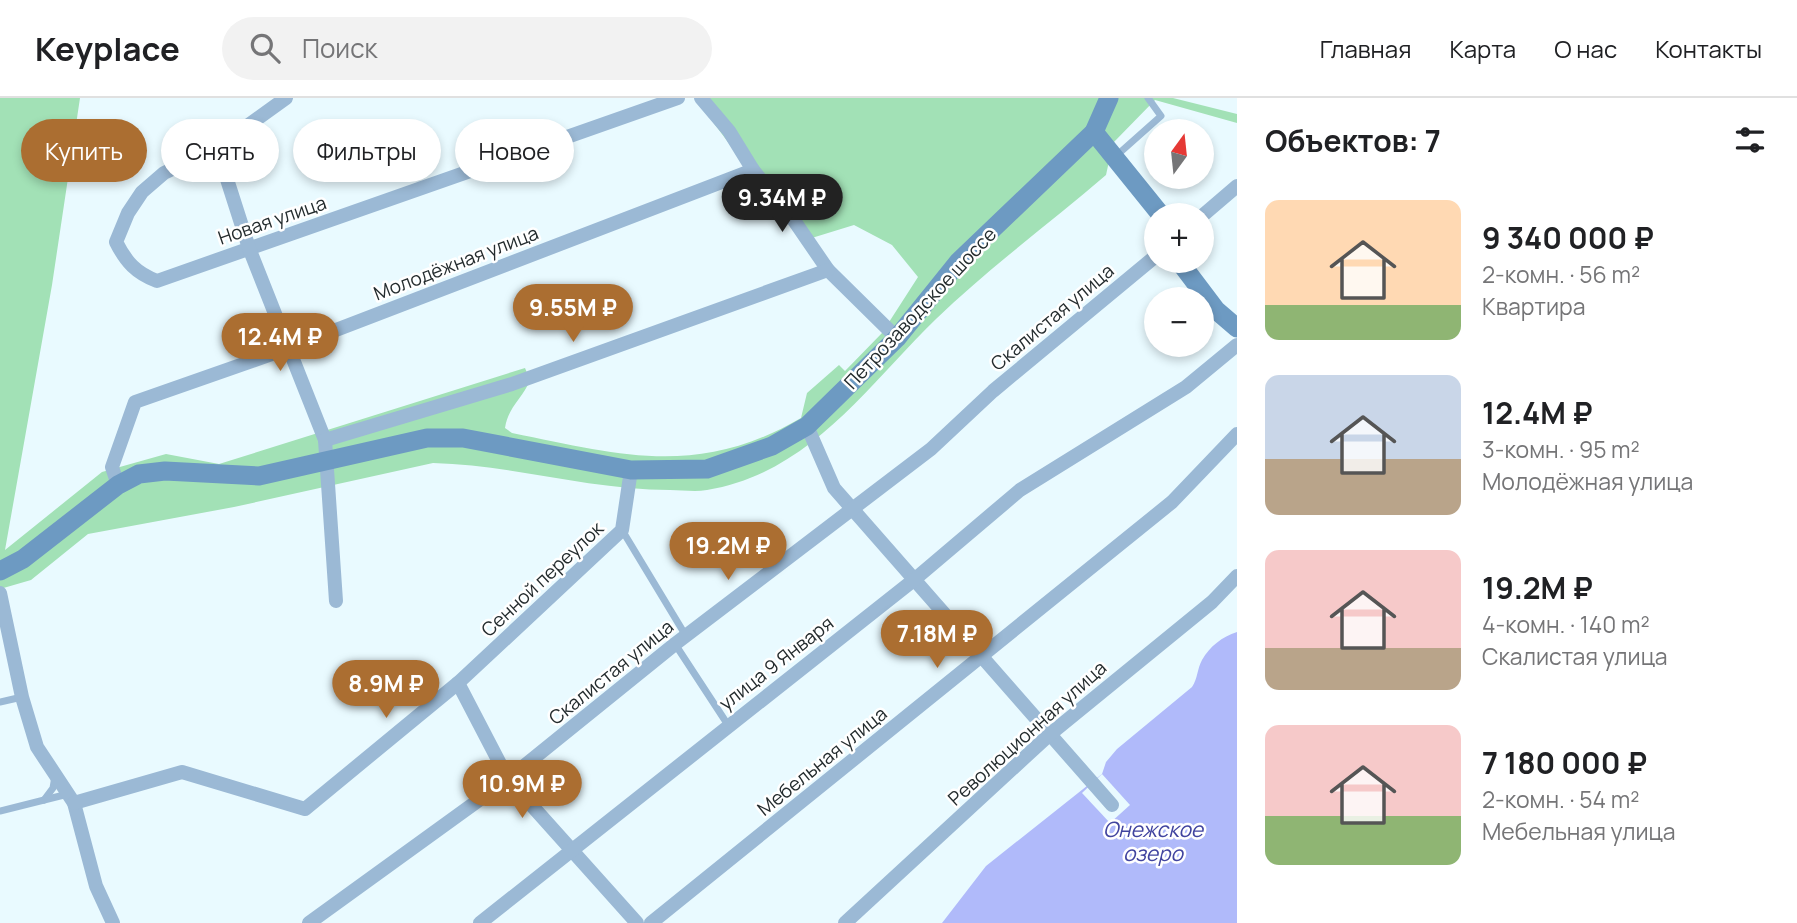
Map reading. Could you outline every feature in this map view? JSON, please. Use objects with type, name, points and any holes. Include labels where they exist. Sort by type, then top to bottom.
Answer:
[{"type":"main road","name":"Петрозаводское шоссе","points":[[0,571],[23,559],[118,485],[139,474],[165,471],[259,476],[427,438],[463,438],[631,470],[707,469],[772,446],[807,426],[897,338],[959,261],[1094,132],[1109,98]]},
{"type":"main road","points":[[1094,132],[1151,203]]},
{"type":"main road","points":[[1188,273],[1216,310],[1237,328]]},
{"type":"street","points":[[257,119],[286,98]]},
{"type":"street","name":"Новая улица","points":[[161,176],[142,192],[128,213],[116,242],[124,258],[140,275],[157,281],[678,98]]},
{"type":"street","points":[[701,98],[729,131],[753,170],[793,219],[828,270],[897,338]]},
{"type":"street","name":"Молодёжная улица","points":[[118,485],[112,467],[135,402],[289,348],[753,170]]},
{"type":"street","points":[[228,182],[248,248],[325,440],[336,601]]},
{"type":"street","points":[[1214,206],[1237,186]]},
{"type":"street","name":"Скалистая улица","points":[[309,923],[508,779],[680,640],[854,509],[930,449],[993,391],[1144,266]]},
{"type":"street","points":[[325,440],[512,384],[828,270]]},
{"type":"street","name":"улица 9 Января","points":[[480,923],[915,579],[1020,490],[1186,387],[1237,345]]},
{"type":"street","points":[[807,426],[834,488],[1112,805]]},
{"type":"street","name":"Мебельная улица","points":[[651,923],[1172,502],[1237,434]]},
{"type":"street","name":"Сенной переулок","points":[[71,799],[182,772],[305,809],[458,683],[622,530],[631,470]]},
{"type":"street","name":"Революционная улица","points":[[845,923],[1049,735],[1212,601],[1237,576]]},
{"type":"street","points":[[0,593],[22,697],[37,747],[71,799],[96,886],[113,923]]},
{"type":"street","points":[[458,683],[508,779],[637,923]]},
{"type":"lane","points":[[1115,157],[1161,116],[1148,98]]},
{"type":"lane","points":[[622,530],[728,725]]},
{"type":"lane","points":[[0,702],[22,697]]},
{"type":"lane","points":[[44,800],[53,788],[55,774]]},
{"type":"lane","points":[[0,811],[44,800],[71,799]]},
{"type":"green space","points":[[0,98],[80,98],[77,119],[21,119],[21,182],[67,182],[5,550],[102,472],[166,454],[219,464],[525,368],[530,380],[509,414],[505,428],[512,433],[589,448],[624,454],[693,455],[728,449],[763,437],[801,418],[807,393],[839,365],[845,371],[882,333],[918,277],[892,245],[854,225],[802,241],[695,98],[1173,98],[1237,114],[1237,123],[1155,100],[1113,143],[1106,175],[956,300],[860,398],[807,446],[777,466],[744,481],[702,491],[640,489],[493,468],[433,463],[234,507],[88,534],[31,580],[0,589]]},
{"type":"water","name":"Онежское озеро","points":[[1237,632],[1237,923],[942,923],[986,866],[1102,774],[1106,762],[1117,749],[1192,687],[1202,660],[1213,646]]},
{"type":"pier","points":[[1102,774],[1130,805],[1110,823],[1082,793]]}]
